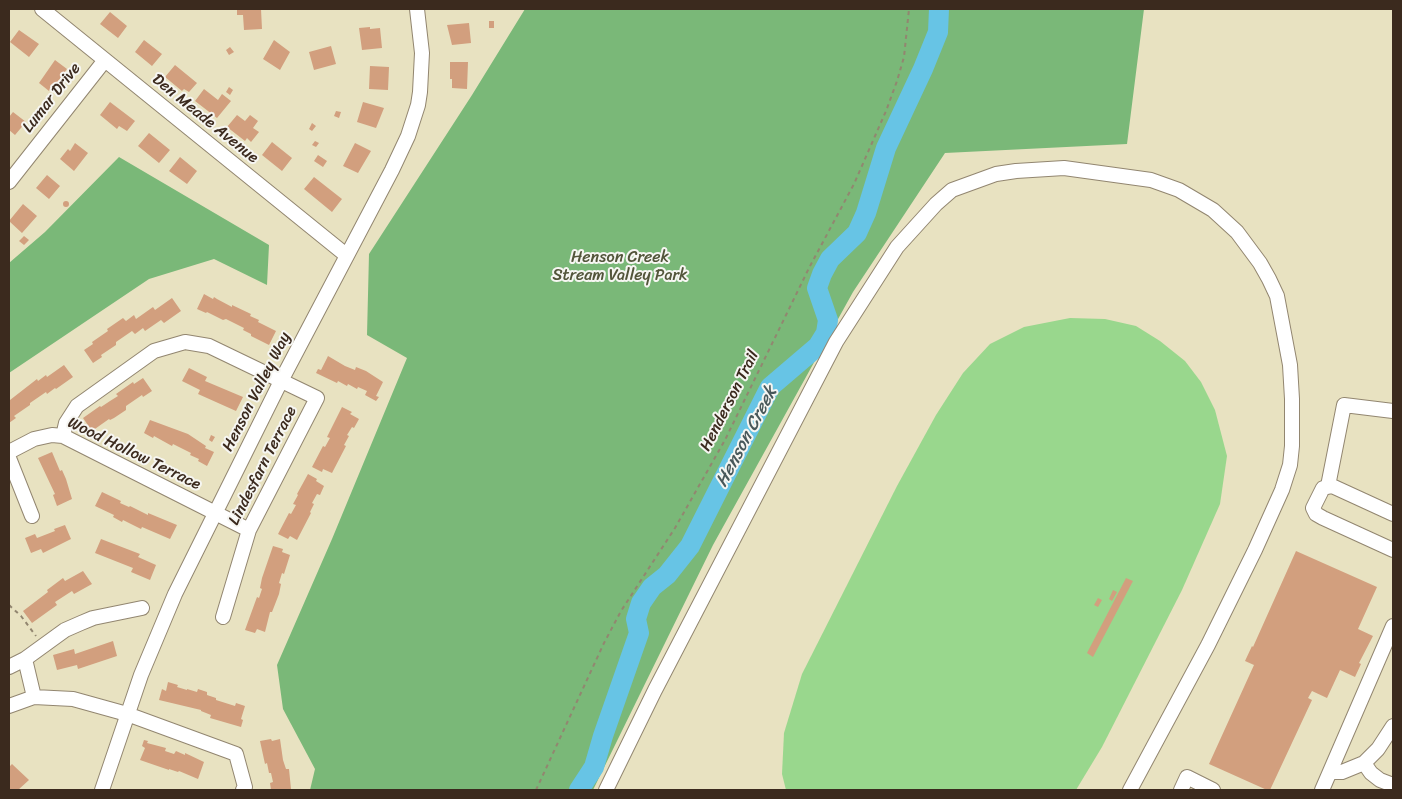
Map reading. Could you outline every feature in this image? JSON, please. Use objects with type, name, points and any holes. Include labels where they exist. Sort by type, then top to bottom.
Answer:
[{"type":"street","name":"Den Meade Avenue","points":[[42,9],[346,255]]},
{"type":"street","name":"Henson Valley Way","points":[[102,790],[147,660],[175,594],[346,255],[402,150],[418,105],[422,53],[417,9]]},
{"type":"street","name":"Lumar Drive","points":[[9,180],[105,60]]},
{"type":"street","points":[[606,790],[655,690],[836,342],[897,247],[936,204],[952,190],[996,174],[1064,168],[1151,180],[1185,193],[1220,216],[1237,232],[1269,279],[1276,296],[1290,365],[1292,446],[1290,465],[1282,490],[1208,645],[1130,790]]},
{"type":"street","points":[[63,436],[66,423],[77,406],[154,351],[173,345],[185,342],[210,346],[282,381]]},
{"type":"street","name":"Lindesfarn Terrace","points":[[224,617],[249,530],[317,398],[282,381]]},
{"type":"street","points":[[1328,486],[1344,405],[1393,411]]},
{"type":"street","name":"Wood Hollow Terrace","points":[[9,452],[34,439],[52,435],[63,436],[249,530]]},
{"type":"street","points":[[9,458],[32,516]]},
{"type":"street","points":[[1393,514],[1332,486],[1323,488],[1319,492],[1313,508],[1316,514],[1393,550]]},
{"type":"street","points":[[9,667],[25,659],[66,630],[93,618],[142,608]]},
{"type":"street","points":[[1322,790],[1393,626]]},
{"type":"street","points":[[25,659],[34,697]]},
{"type":"street","points":[[9,706],[34,697],[73,699],[127,714],[236,754],[244,787],[243,790]]},
{"type":"street","points":[[1330,772],[1342,772],[1364,764],[1378,749],[1393,726]]},
{"type":"street","points":[[1364,764],[1380,780],[1393,785]]},
{"type":"street","points":[[1181,790],[1188,777],[1212,790]]},
{"type":"path","name":"Henderson Trail","points":[[536,790],[604,643],[675,528],[726,440],[809,268],[854,184],[897,81],[904,57],[909,9]]},
{"type":"path","points":[[9,605],[43,645]]},
{"type":"green space","name":"Henson Creek Stream Valley Park","points":[[525,9],[1144,9],[1127,144],[945,153],[853,292],[713,545],[593,790],[310,790],[315,769],[283,709],[277,665],[332,539],[407,358],[367,335],[369,254]]},
{"type":"green space","points":[[119,157],[269,245],[267,285],[214,259],[149,279],[9,373],[9,263],[45,232]]},
{"type":"green space","points":[[1070,318],[1105,319],[1136,326],[1160,341],[1185,361],[1201,382],[1215,410],[1227,456],[1220,504],[1182,590],[1102,747],[1076,790],[786,790],[782,774],[784,733],[802,674],[897,486],[936,415],[963,373],[990,344],[1024,327]]},
{"type":"building","points":[[237,9],[261,9],[262,29],[244,30],[243,15],[237,15]]},
{"type":"building","points":[[110,12],[127,26],[118,38],[100,24]]},
{"type":"building","points":[[489,21],[494,21],[494,28],[489,28]]},
{"type":"building","points":[[469,23],[471,43],[452,45],[447,25]]},
{"type":"building","points":[[370,27],[370,29],[380,28],[382,48],[362,50],[359,28]]},
{"type":"building","points":[[19,30],[39,44],[29,57],[10,42]]},
{"type":"building","points":[[144,40],[162,54],[152,66],[135,52]]},
{"type":"building","points":[[274,40],[290,52],[280,70],[263,59]]},
{"type":"building","points":[[331,46],[336,64],[314,70],[309,52]]},
{"type":"building","points":[[230,47],[234,52],[229,55],[226,50]]},
{"type":"building","points":[[55,60],[67,69],[49,91],[39,83]]},
{"type":"building","points":[[450,62],[468,62],[467,89],[452,88]]},
{"type":"building","points":[[175,65],[197,83],[189,92],[184,89],[182,91],[165,77]]},
{"type":"building","points":[[370,66],[389,67],[388,90],[369,89]]},
{"type":"building","points":[[229,87],[233,90],[230,95],[226,92]]},
{"type":"building","points":[[204,89],[218,100],[222,94],[231,101],[217,118],[195,101]]},
{"type":"building","points":[[110,102],[135,121],[127,131],[119,126],[117,129],[100,115]]},
{"type":"building","points":[[363,102],[384,108],[376,128],[357,122]]},
{"type":"building","points":[[336,111],[341,112],[339,118],[334,116]]},
{"type":"building","points":[[13,112],[26,122],[15,135],[9,130],[9,117]]},
{"type":"building","points":[[237,115],[245,121],[250,115],[258,121],[253,128],[259,132],[251,142],[247,138],[245,141],[227,127]]},
{"type":"building","points":[[312,123],[316,126],[312,131],[309,129]]},
{"type":"building","points":[[149,133],[170,150],[159,163],[138,146]]},
{"type":"building","points":[[315,141],[319,143],[316,147],[312,145]]},
{"type":"building","points":[[272,142],[292,158],[282,171],[262,155]]},
{"type":"building","points":[[75,143],[88,153],[74,171],[60,159],[68,149],[70,151]]},
{"type":"building","points":[[355,143],[371,151],[358,173],[343,166]]},
{"type":"building","points":[[318,155],[327,161],[323,167],[314,161]]},
{"type":"building","points":[[180,157],[197,171],[187,184],[169,171]]},
{"type":"building","points":[[47,175],[60,186],[49,199],[36,188]]},
{"type":"building","points":[[314,177],[342,199],[332,212],[304,189]]},
{"type":"building","points":[[66,201],[69,204],[66,207],[63,204]]},
{"type":"building","points":[[23,204],[37,216],[22,233],[9,221]]},
{"type":"building","points":[[24,236],[29,240],[24,245],[19,241]]},
{"type":"building","points":[[204,294],[251,314],[250,316],[259,320],[258,322],[276,331],[269,345],[251,336],[251,334],[243,330],[244,328],[226,319],[223,320],[197,309]]},
{"type":"building","points":[[172,298],[181,311],[164,323],[161,320],[145,331],[143,328],[135,334],[132,331],[116,342],[116,345],[93,363],[84,350],[108,331],[107,329],[123,318],[126,321],[134,315],[136,319],[153,307],[155,310]]},
{"type":"building","points":[[328,356],[355,370],[356,367],[366,371],[383,382],[376,396],[379,397],[376,401],[365,395],[367,391],[358,387],[357,389],[348,384],[347,386],[338,381],[337,383],[316,373],[318,369],[321,370]]},
{"type":"building","points":[[64,365],[73,377],[30,403],[30,405],[14,416],[16,418],[9,423],[10,400],[37,379],[38,381],[46,375],[47,377]]},
{"type":"building","points":[[189,368],[207,377],[205,381],[243,397],[236,411],[198,394],[200,390],[182,381]]},
{"type":"building","points":[[143,378],[152,391],[143,397],[142,395],[126,406],[126,410],[92,431],[83,418],[118,396],[116,394],[133,382],[134,384]]},
{"type":"building","points":[[342,407],[352,412],[350,414],[359,419],[347,435],[349,436],[344,445],[346,446],[332,473],[323,469],[322,472],[312,467],[323,446],[325,447],[330,438],[327,437]]},
{"type":"building","points":[[150,420],[188,434],[206,446],[205,448],[214,452],[207,466],[198,461],[199,459],[190,455],[191,453],[144,433]]},
{"type":"building","points":[[211,435],[215,437],[212,442],[209,440]]},
{"type":"building","points":[[52,452],[60,471],[62,470],[66,479],[72,499],[57,506],[53,495],[55,494],[38,458]]},
{"type":"building","points":[[308,474],[324,486],[320,495],[317,494],[312,503],[314,504],[311,513],[297,540],[290,536],[288,539],[278,534],[289,513],[291,514],[296,505],[293,504]]},
{"type":"building","points":[[102,492],[129,507],[177,525],[170,539],[142,527],[141,529],[123,520],[122,522],[113,517],[114,515],[95,506]]},
{"type":"building","points":[[65,525],[71,539],[43,553],[41,549],[31,553],[25,538],[35,534],[37,538]]},
{"type":"building","points":[[101,539],[140,554],[138,557],[156,565],[150,580],[131,572],[133,568],[95,553]]},
{"type":"building","points":[[273,546],[283,549],[282,552],[290,555],[284,574],[282,573],[279,583],[281,584],[279,594],[272,612],[270,612],[265,632],[257,629],[255,633],[245,630],[257,597],[259,598],[262,589],[260,588],[262,578]]},
{"type":"building","points":[[1296,551],[1377,587],[1358,629],[1373,636],[1359,663],[1361,664],[1355,677],[1340,670],[1327,698],[1312,691],[1308,698],[1312,700],[1270,790],[1267,790],[1209,764],[1254,665],[1245,661]]},
{"type":"building","points":[[83,571],[92,584],[74,594],[72,591],[55,602],[57,605],[32,623],[23,611],[63,578],[65,581]]},
{"type":"building","points":[[1126,578],[1133,581],[1093,657],[1087,653]]},
{"type":"building","points":[[1113,590],[1117,592],[1112,601],[1109,599]]},
{"type":"building","points":[[1098,598],[1102,600],[1098,607],[1094,605]]},
{"type":"building","points":[[113,641],[117,656],[78,669],[77,665],[57,670],[53,655],[74,649],[75,654]]},
{"type":"building","points":[[168,682],[187,690],[197,692],[198,689],[207,692],[207,695],[216,698],[216,700],[235,706],[236,703],[245,706],[241,727],[210,718],[211,715],[201,710],[159,700],[162,689],[166,691]]},
{"type":"building","points":[[271,739],[272,741],[280,739],[283,760],[286,769],[289,769],[291,789],[271,790],[270,783],[273,782],[271,773],[269,773],[267,763],[265,764],[260,741]]},
{"type":"building","points":[[144,740],[148,741],[147,743],[166,748],[165,751],[174,754],[176,751],[185,755],[185,753],[204,762],[198,779],[179,771],[169,770],[140,760],[145,748],[142,746]]},
{"type":"building","points":[[12,764],[29,780],[18,790],[9,790],[9,767]]},
{"type":"waterway","name":"Henson Creek","points":[[579,790],[594,767],[639,633],[636,619],[641,603],[652,587],[667,575],[690,546],[770,387],[818,346],[826,333],[828,320],[817,288],[830,259],[857,233],[866,213],[886,148],[938,32],[939,9]]}]
